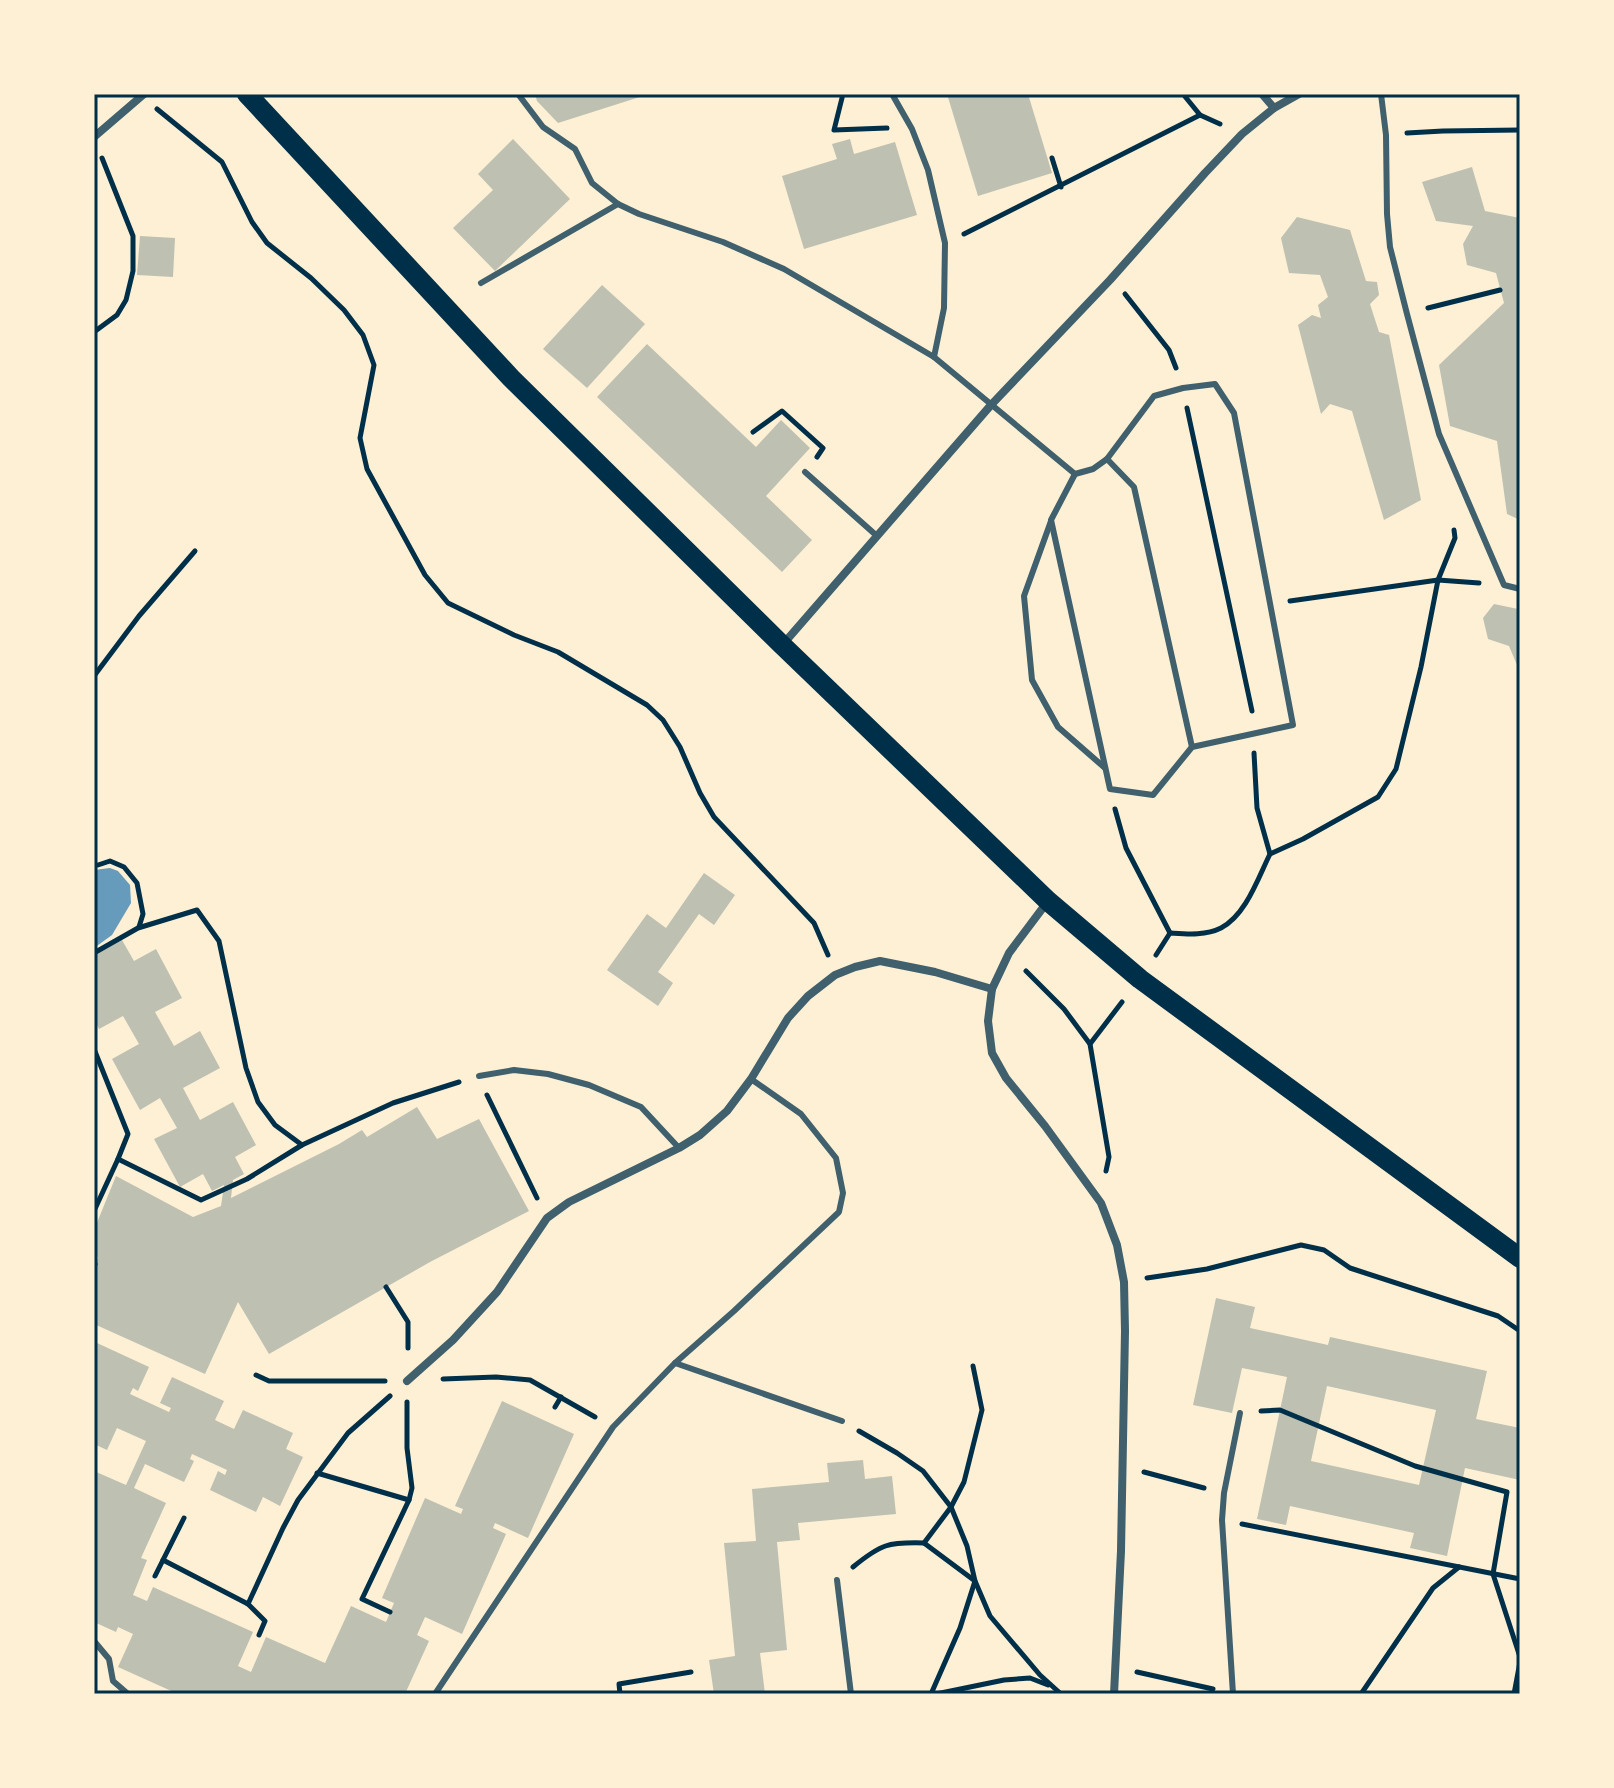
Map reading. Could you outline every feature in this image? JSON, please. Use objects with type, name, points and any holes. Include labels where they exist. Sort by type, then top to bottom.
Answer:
[{"type":"main road","points":[[247,94],[511,378],[1048,901],[1140,979],[1520,1258]]},
{"type":"street","points":[[1262,94],[1274,108]]},
{"type":"street","points":[[782,645],[991,405],[1110,280],[1205,173],[1242,134],[1274,108],[1299,94]]},
{"type":"street","points":[[94,137],[143,95]]},
{"type":"street","points":[[1048,901],[1009,953],[992,989],[988,1021],[992,1053],[1006,1078],[1101,1203],[1117,1245],[1124,1282],[1121,1551],[1114,1694]]},
{"type":"street","points":[[407,1381],[453,1340],[497,1292],[547,1218],[569,1202],[679,1148],[700,1135],[727,1111],[751,1079],[788,1018],[808,996],[835,975],[880,961],[935,972],[992,989]]},
{"type":"lane","points":[[518,94],[543,127],[575,149],[592,183],[618,204],[723,242],[784,269],[934,357],[1075,474]]},
{"type":"lane","points":[[892,94],[912,129],[928,170],[945,243],[944,308],[934,357]]},
{"type":"lane","points":[[1381,94],[1386,135],[1390,247],[1439,434],[1504,585],[1520,589]]},
{"type":"lane","points":[[481,283],[618,204]]},
{"type":"lane","points":[[1051,520],[1110,789],[1153,795],[1192,747],[1293,725],[1234,413],[1215,384],[1154,396],[1107,459],[1093,469],[1075,474],[1051,520],[1024,596],[1032,680],[1058,727],[1105,768]]},
{"type":"lane","points":[[1107,459],[1134,487],[1192,747]]},
{"type":"lane","points":[[805,472],[877,536]]},
{"type":"lane","points":[[479,1076],[514,1070],[548,1074],[589,1085],[641,1107],[679,1148]]},
{"type":"lane","points":[[435,1694],[613,1427],[675,1363],[839,1212],[843,1193],[836,1158],[801,1114],[751,1079]]},
{"type":"lane","points":[[675,1363],[842,1421]]},
{"type":"lane","points":[[1233,1694],[1222,1520],[1224,1493],[1240,1413]]},
{"type":"lane","points":[[837,1580],[851,1694]]},
{"type":"lane","points":[[94,1641],[109,1659],[113,1681],[128,1694]]},
{"type":"path","points":[[843,94],[834,130],[912,129]]},
{"type":"path","points":[[1183,94],[1200,115],[1242,134]]},
{"type":"path","points":[[143,95],[222,162],[252,222],[267,243],[311,278],[344,310],[363,335],[374,365],[360,438],[367,469],[425,575],[448,603],[558,652],[647,705],[663,720],[680,747],[714,817],[814,923],[835,975]]},
{"type":"path","points":[[945,243],[1200,115]]},
{"type":"path","points":[[1386,135],[1520,130]]},
{"type":"path","points":[[94,332],[117,315],[126,300],[133,271],[133,236],[100,153]]},
{"type":"path","points":[[1052,158],[1061,187]]},
{"type":"path","points":[[1110,280],[1130,298],[1169,350],[1183,388],[1253,717],[1257,808],[1270,854]]},
{"type":"path","points":[[1407,314],[1500,290]]},
{"type":"path","points":[[753,432],[782,411],[823,448],[805,472]]},
{"type":"path","points":[[1170,933],[1194,935],[1220,928],[1236,916],[1247,900],[1270,854],[1378,797],[1396,769],[1438,580],[1455,538],[1453,523]]},
{"type":"path","points":[[94,676],[139,616],[195,551]]},
{"type":"path","points":[[1270,603],[1438,580],[1504,585]]},
{"type":"path","points":[[1110,789],[1126,848],[1170,933]]},
{"type":"path","points":[[98,865],[110,861],[124,867],[137,883],[143,914],[138,928]]},
{"type":"path","points":[[94,953],[138,928],[197,910],[219,941],[246,1068],[258,1102],[275,1125],[302,1145]]},
{"type":"path","points":[[1090,1044],[1140,979],[1170,933]]},
{"type":"path","points":[[1009,953],[1064,1009],[1090,1044],[1109,1157],[1101,1203]]},
{"type":"path","points":[[94,1049],[128,1134],[94,1211]]},
{"type":"path","points":[[118,1159],[201,1200],[247,1179],[302,1145],[393,1103],[479,1076]]},
{"type":"path","points":[[486,1092],[547,1218]]},
{"type":"path","points":[[1124,1282],[1207,1269],[1301,1245],[1324,1250],[1350,1268],[1498,1316],[1520,1331]]},
{"type":"path","points":[[386,1287],[408,1322],[407,1448],[412,1488],[362,1599],[390,1612]]},
{"type":"path","points":[[924,1543],[951,1507],[964,1482],[982,1410],[973,1366]]},
{"type":"path","points":[[256,1375],[269,1381],[407,1381],[496,1377],[530,1380],[613,1427]]},
{"type":"path","points":[[248,1604],[283,1528],[317,1473],[348,1433],[407,1381]]},
{"type":"path","points":[[555,1407],[561,1397]]},
{"type":"path","points":[[1240,1413],[1280,1410],[1415,1466],[1507,1492],[1493,1574],[1520,1659],[1514,1694]]},
{"type":"path","points":[[842,1421],[923,1471],[951,1507],[990,1616],[1040,1675],[1061,1694]]},
{"type":"path","points":[[1122,1467],[1224,1493]]},
{"type":"path","points":[[317,1473],[409,1500]]},
{"type":"path","points":[[155,1576],[184,1518]]},
{"type":"path","points":[[1265,1528],[1520,1579]]},
{"type":"path","points":[[837,1580],[874,1550],[896,1543],[924,1543],[975,1581]]},
{"type":"path","points":[[163,1560],[248,1604],[265,1621],[259,1635]]},
{"type":"path","points":[[1361,1694],[1433,1588],[1460,1567]]},
{"type":"path","points":[[934,1694],[975,1581]]},
{"type":"path","points":[[1116,1667],[1233,1694]]},
{"type":"path","points":[[620,1694],[619,1684],[691,1672]]},
{"type":"path","points":[[934,1694],[1030,1678],[1056,1688]]},
{"type":"water","points":[[110,868],[118,871],[130,885],[131,903],[112,935],[94,948],[94,870]]},
{"type":"building","points":[[535,94],[646,95],[558,123],[537,101]]},
{"type":"building","points":[[947,94],[1028,94],[1052,173],[978,196]]},
{"type":"building","points":[[513,139],[570,199],[495,271],[453,228],[493,190],[478,174]]},
{"type":"building","points":[[850,139],[854,154],[895,142],[917,215],[804,249],[782,176],[837,159],[832,144]]},
{"type":"building","points":[[1472,167],[1485,211],[1520,218],[1520,520],[1507,514],[1497,441],[1450,426],[1439,365],[1504,303],[1496,273],[1467,265],[1463,244],[1473,226],[1436,221],[1422,182]]},
{"type":"building","points":[[1297,217],[1350,230],[1366,281],[1377,282],[1379,295],[1370,304],[1379,332],[1389,335],[1421,500],[1384,520],[1352,411],[1330,404],[1321,414],[1298,325],[1312,315],[1321,318],[1318,305],[1328,297],[1320,275],[1289,273],[1281,238]]},
{"type":"building","points":[[140,236],[175,238],[173,277],[137,275]]},
{"type":"building","points":[[602,285],[645,324],[587,388],[543,349]]},
{"type":"building","points":[[647,344],[756,447],[781,420],[810,448],[766,496],[812,540],[782,572],[597,397]]},
{"type":"building","points":[[1494,604],[1518,609],[1520,665],[1517,665],[1509,646],[1488,639],[1483,618]]},
{"type":"building","points":[[704,873],[735,895],[714,925],[699,914],[658,972],[673,983],[658,1006],[607,970],[647,914],[666,928]]},
{"type":"building","points":[[122,940],[134,961],[156,949],[182,998],[155,1012],[174,1046],[200,1031],[220,1068],[183,1088],[200,1120],[233,1102],[256,1145],[235,1157],[244,1174],[233,1180],[231,1198],[362,1130],[367,1137],[417,1107],[437,1139],[479,1119],[529,1211],[430,1262],[269,1354],[238,1302],[205,1374],[94,1324],[94,1266],[98,1257],[94,1255],[94,1230],[116,1176],[193,1217],[221,1206],[224,1185],[212,1191],[203,1174],[180,1187],[154,1139],[177,1128],[160,1098],[140,1110],[112,1059],[139,1044],[123,1016],[99,1029],[94,1019],[94,956]]},
{"type":"building","points":[[1216,1298],[1255,1307],[1250,1328],[1328,1345],[1330,1337],[1487,1371],[1476,1419],[1520,1428],[1520,1480],[1465,1468],[1447,1556],[1410,1548],[1414,1533],[1290,1506],[1286,1525],[1257,1519],[1287,1377],[1242,1368],[1232,1413],[1193,1405]],"holes":[[[1327,1386],[1436,1410],[1419,1485],[1311,1461]]]},
{"type":"building","points":[[97,1343],[149,1367],[138,1391],[133,1388],[130,1394],[169,1412],[171,1408],[160,1403],[172,1377],[224,1401],[215,1420],[234,1429],[243,1410],[293,1433],[286,1449],[303,1457],[280,1506],[263,1497],[256,1512],[210,1490],[218,1471],[225,1475],[227,1470],[192,1454],[190,1459],[194,1461],[184,1482],[145,1464],[134,1488],[166,1503],[141,1558],[147,1560],[133,1595],[147,1601],[153,1587],[253,1632],[238,1666],[251,1672],[266,1637],[325,1663],[351,1606],[386,1622],[394,1603],[382,1598],[425,1498],[461,1514],[463,1509],[455,1506],[502,1401],[574,1434],[528,1538],[495,1523],[493,1528],[506,1534],[462,1634],[425,1617],[417,1635],[429,1641],[405,1694],[178,1694],[118,1667],[133,1634],[118,1627],[116,1632],[94,1622],[94,1471],[126,1485],[146,1441],[117,1428],[107,1450],[94,1444],[94,1351]]},
{"type":"building","points":[[863,1460],[865,1479],[892,1476],[896,1514],[798,1523],[800,1540],[777,1542],[787,1650],[760,1653],[765,1694],[714,1694],[709,1660],[735,1656],[724,1543],[756,1541],[752,1489],[829,1482],[827,1463]]}]
